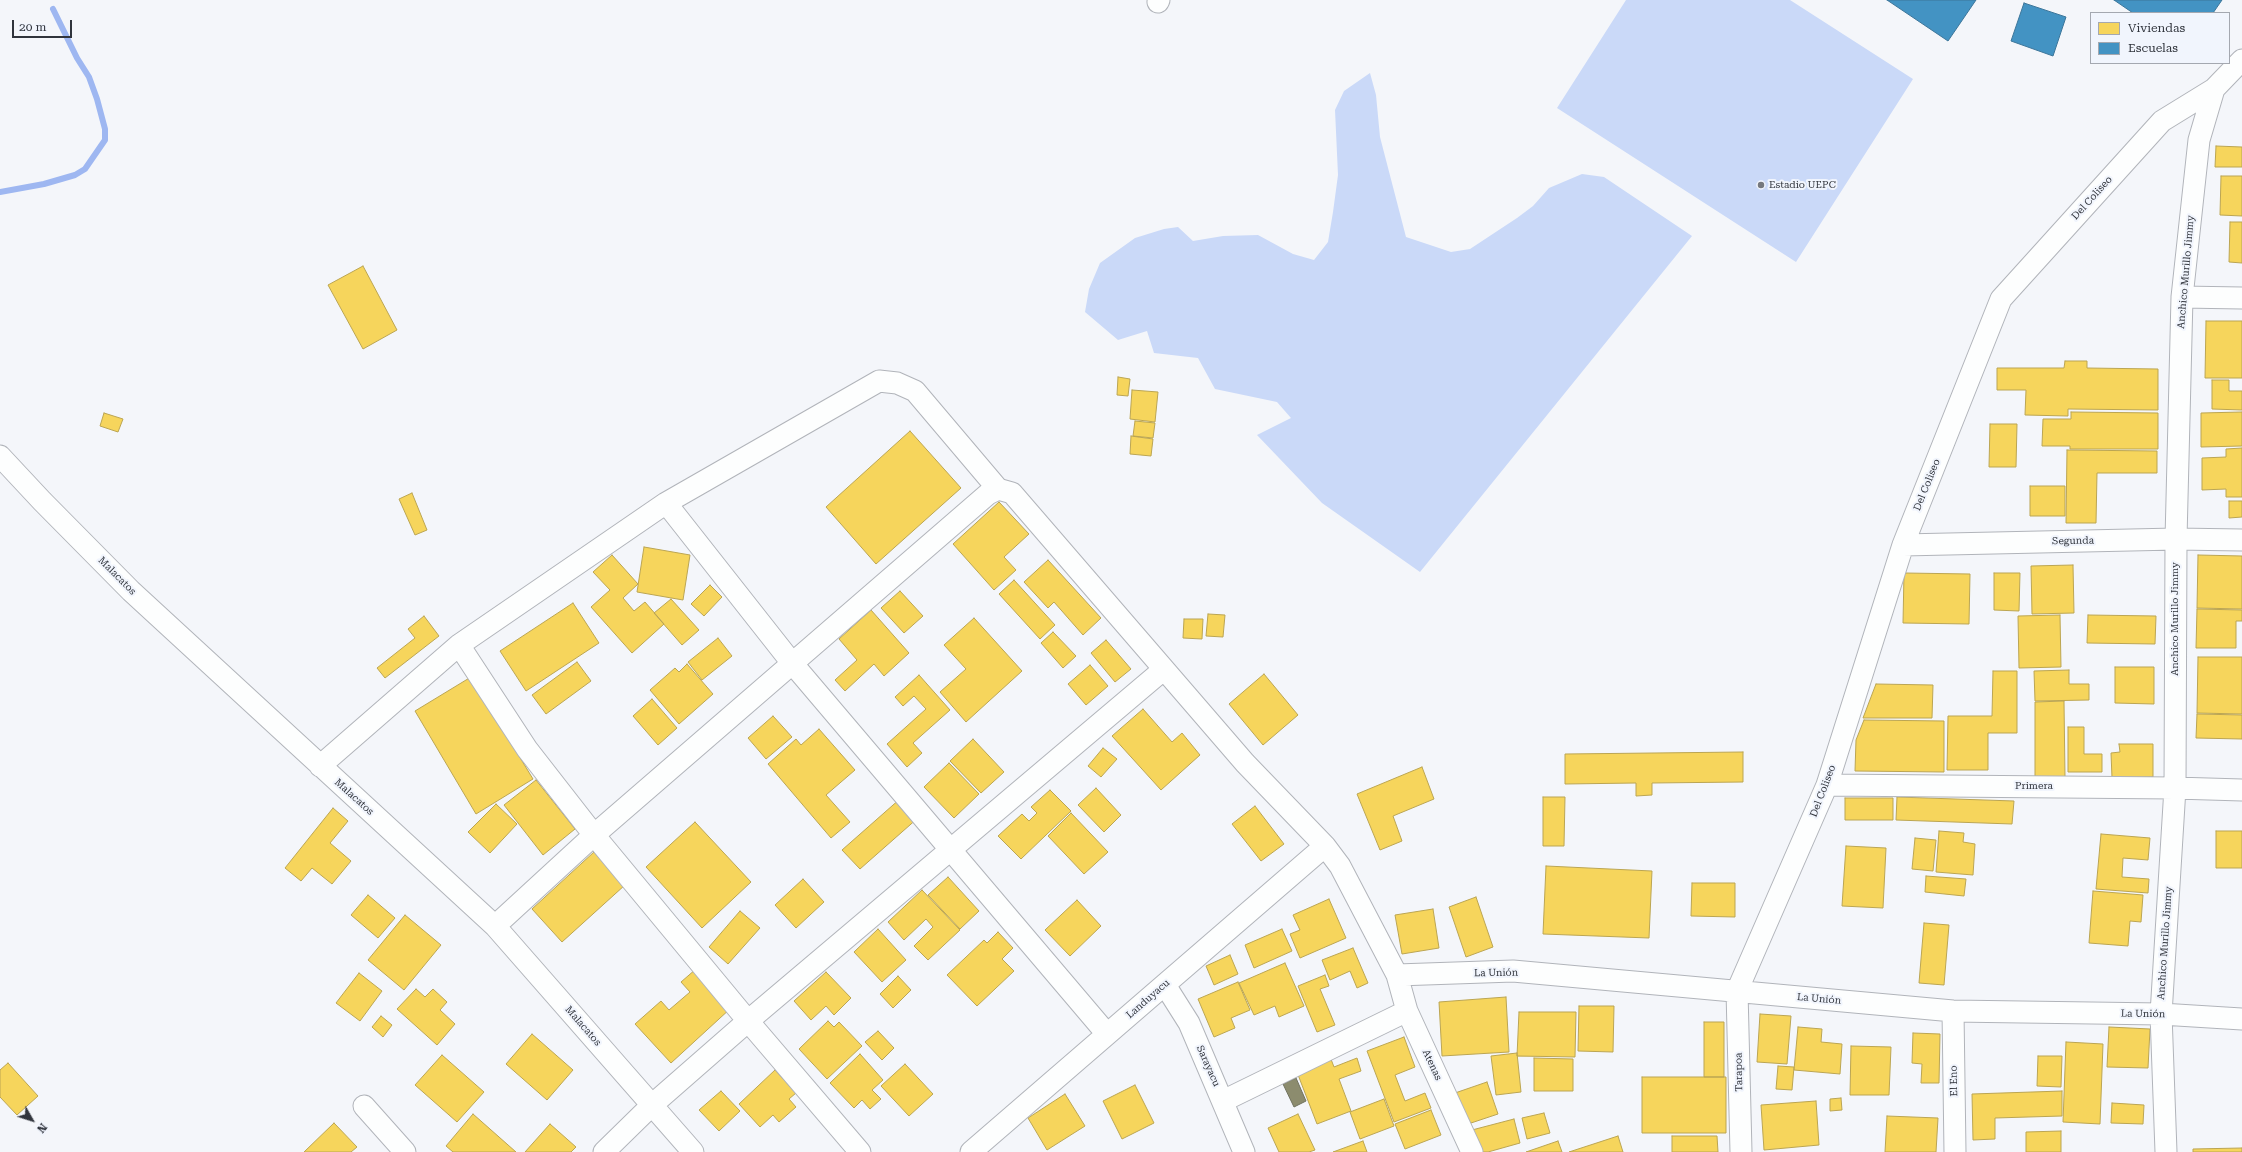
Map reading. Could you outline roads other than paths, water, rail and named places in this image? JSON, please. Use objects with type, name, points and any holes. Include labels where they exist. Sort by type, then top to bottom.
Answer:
[{"type":"street","name":"Del Coliseo","points":[[1737,991],[1827,785],[1903,545],[2001,299],[2162,121],[2214,89],[2242,60]]},
{"type":"street","name":"Anchico Murillo Jimmy","points":[[2166,1152],[2160,1014],[2175,788],[2176,539],[2182,297],[2199,140],[2214,89]]},
{"type":"street","points":[[2182,297],[2242,298]]},
{"type":"street","points":[[320,766],[459,645],[666,503],[879,381],[897,383],[915,391],[998,489],[988,494],[594,835],[495,926]]},
{"type":"street","name":"Malacatos","points":[[0,456],[131,591],[495,926],[693,1152]]},
{"type":"street","name":"Atenas","points":[[998,489],[1012,493],[1163,670],[1245,763],[1325,846],[1340,866],[1397,975],[1407,1011],[1472,1152]]},
{"type":"street","points":[[666,503],[792,663],[1107,1034]]},
{"type":"street","name":"Segunda","points":[[1903,545],[2176,539],[2242,540]]},
{"type":"street","points":[[459,645],[527,749],[594,835],[748,1021],[860,1152]]},
{"type":"street","points":[[604,1152],[652,1105],[748,1021],[1163,670]]},
{"type":"street","name":"Primera","points":[[1827,785],[2242,790]]},
{"type":"street","name":"Landuyacu","points":[[971,1152],[1325,846]]},
{"type":"street","name":"La Unión","points":[[1397,975],[1513,971],[1954,1011],[2160,1014],[2242,1019]]},
{"type":"street","name":"Sarayacu","points":[[1165,985],[1189,1023],[1244,1152]]},
{"type":"street","name":"Tarapoa","points":[[1737,991],[1740,1152]]},
{"type":"street","points":[[1223,1101],[1407,1011]]},
{"type":"street","name":"El Eno","points":[[1954,1011],[1955,1152]]},
{"type":"street","points":[[364,1106],[404,1152]]},
{"type":"waterway","points":[[0,192],[44,184],[75,175],[85,169],[105,140],[105,129],[89,77],[77,58],[53,9]]},
{"type":"place","name":"Estadio UEPC","points":[[1761,185]]}]
